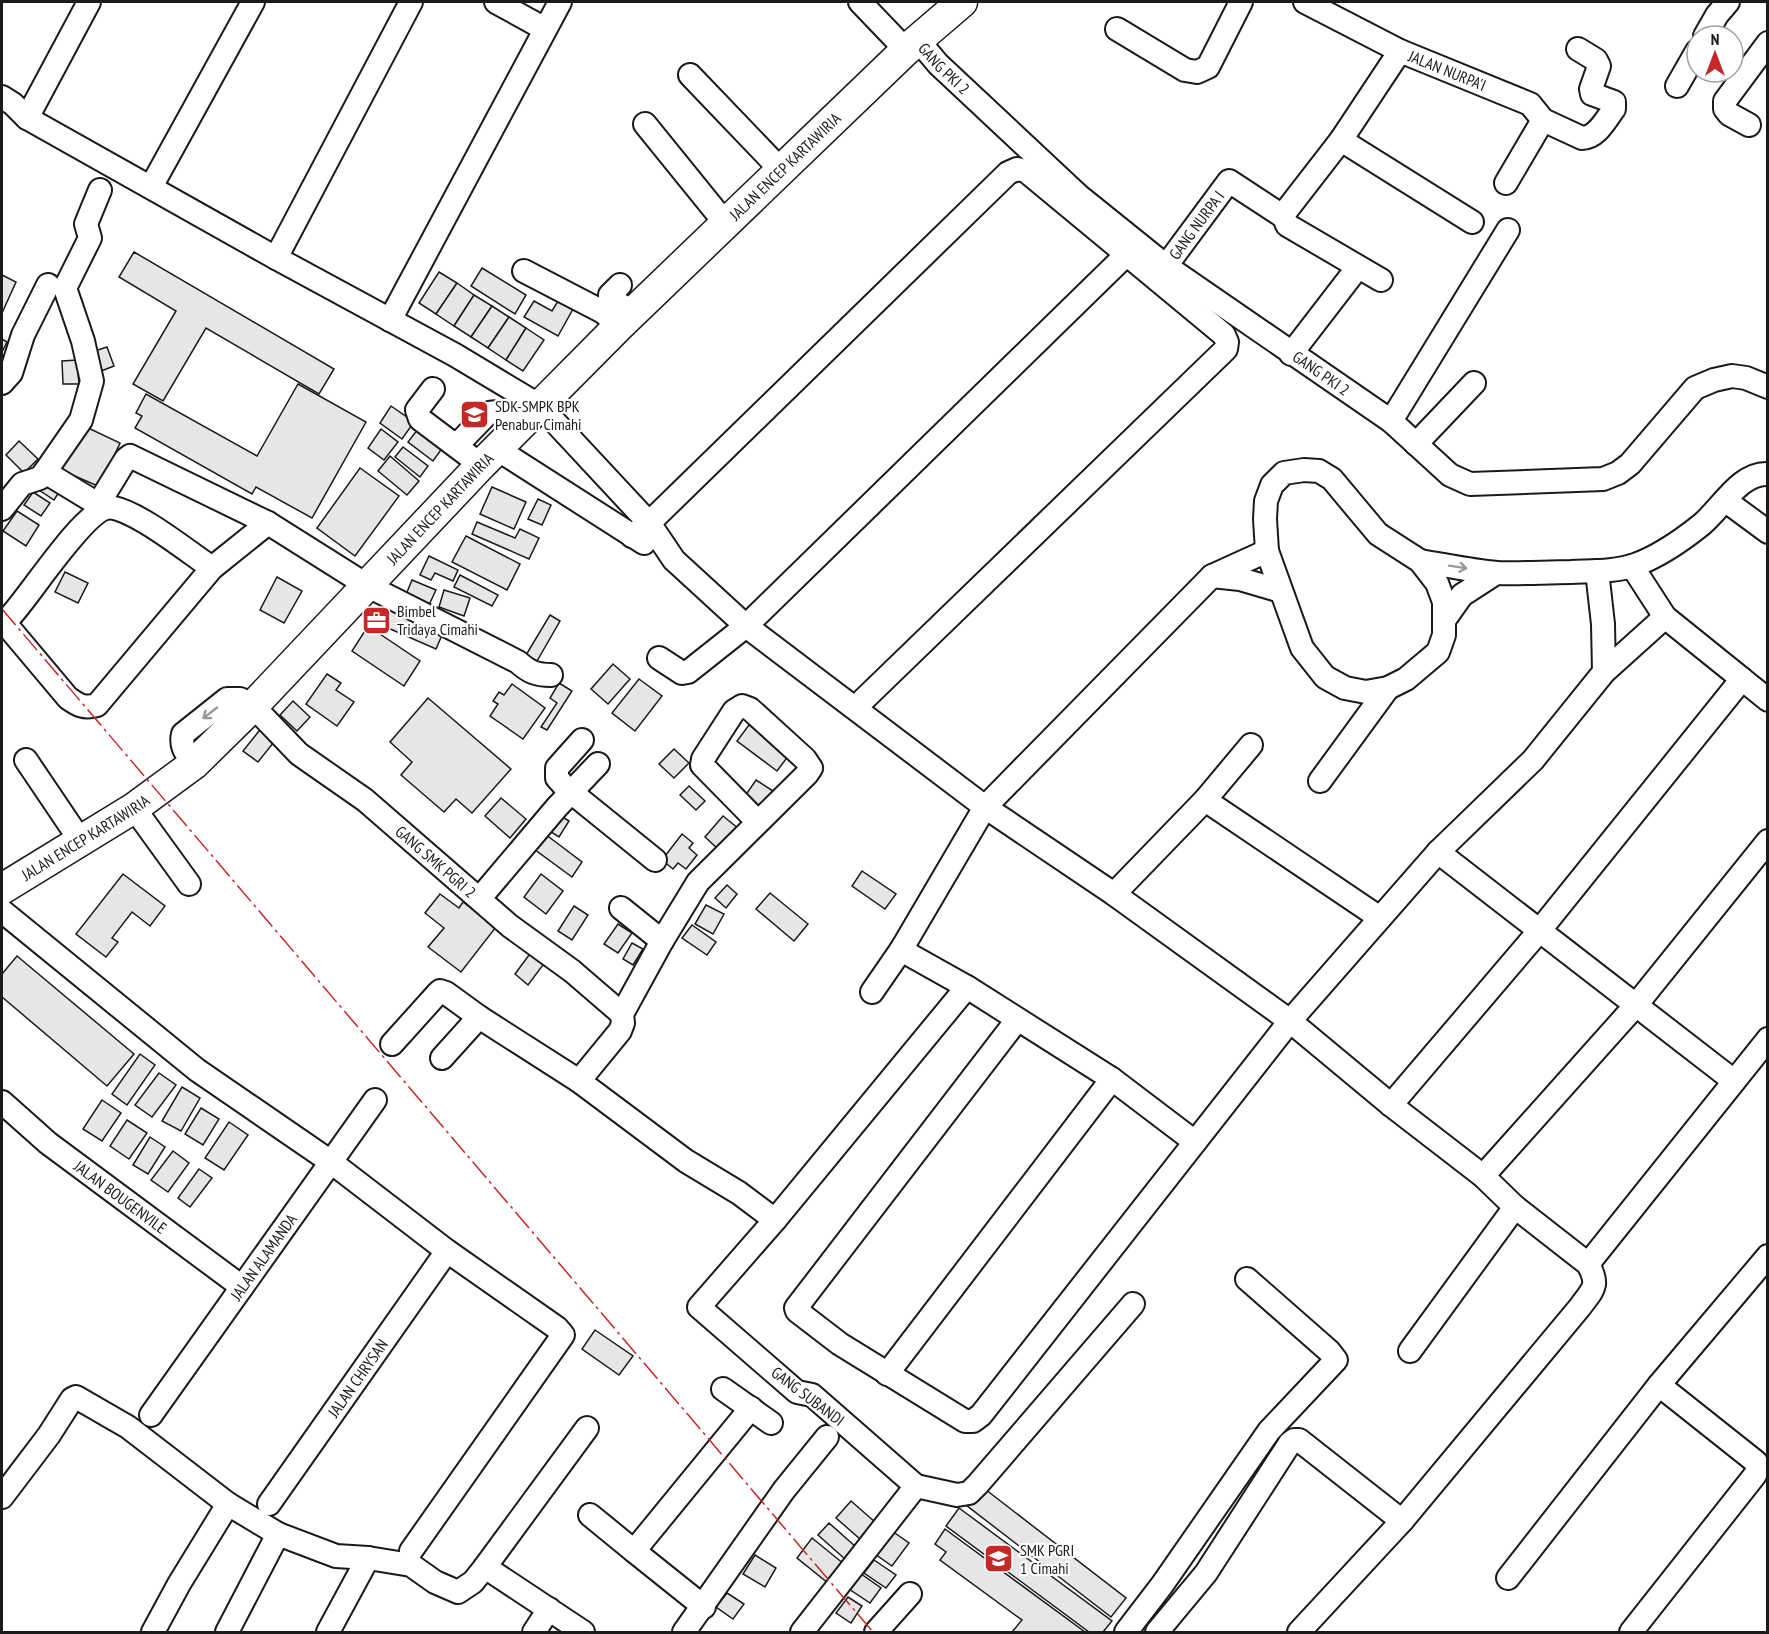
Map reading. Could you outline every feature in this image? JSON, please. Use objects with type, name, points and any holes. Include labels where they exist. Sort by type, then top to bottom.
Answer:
[{"type":"main road","name":"JALAN ENCEP KARTAWIRIA","points":[[2,889],[134,808],[194,764],[253,706],[489,457],[626,319],[912,44],[959,2]]},
{"type":"street","points":[[89,2],[14,106],[276,258],[455,355],[530,416],[640,530],[746,626],[856,707],[985,807],[1114,894],[1290,1021],[1391,1105],[1483,1176],[1515,1207],[1588,1264],[1595,1277],[1594,1288],[1402,1521],[1299,1632]]},
{"type":"street","points":[[151,187],[253,2]]},
{"type":"street","points":[[276,258],[411,2]]},
{"type":"street","points":[[496,2],[545,29]]},
{"type":"street","points":[[390,320],[560,2]]},
{"type":"street","name":"GANG PKI 2","points":[[860,2],[938,64],[1079,196],[1166,266],[1391,421],[1450,475],[1470,483],[1603,479],[1618,473],[1630,464],[1695,388],[1732,376],[1746,378],[1767,387]]},
{"type":"street","points":[[1117,29],[1185,70],[1197,72],[1208,67],[1241,2]]},
{"type":"street","name":"JALAN NURPA'I","points":[[1305,2],[1400,51],[1530,105],[1543,120],[1582,138],[1588,138],[1595,134],[1615,105],[1614,102],[1592,94],[1591,89],[1599,66],[1596,60],[1578,49]]},
{"type":"street","points":[[1712,24],[1728,2]]},
{"type":"street","points":[[1749,125],[1725,109],[1725,101],[1767,43]]},
{"type":"street","points":[[1381,280],[1287,225],[1284,218],[1286,211],[1341,140],[1400,51]]},
{"type":"street","points":[[1677,86],[1685,72]]},
{"type":"street","points":[[690,75],[781,170]]},
{"type":"street","points":[[1506,183],[1543,120]]},
{"type":"street","points":[[645,124],[726,224]]},
{"type":"street","points":[[1341,140],[1473,222]]},
{"type":"street","points":[[640,530],[1008,173],[1017,169],[1026,171],[1224,335],[1227,342],[1226,349],[856,707]]},
{"type":"street","name":"GANG NURPA I","points":[[1166,266],[1228,180],[1284,218]]},
{"type":"street","points":[[2,509],[22,484],[40,478],[81,420],[92,381],[65,288],[90,238],[86,224],[100,190]]},
{"type":"street","points":[[1391,421],[1508,230]]},
{"type":"street","points":[[659,658],[682,672],[688,672],[746,626],[1126,255]]},
{"type":"street","points":[[1291,354],[1358,267]]},
{"type":"street","points":[[524,271],[603,312],[626,319]]},
{"type":"street","points":[[2,383],[11,373],[23,335],[48,285]]},
{"type":"street","points":[[620,285],[609,295],[609,298],[626,319]]},
{"type":"street","points":[[1416,444],[1474,383]]},
{"type":"street","points":[[433,389],[417,410],[418,415],[420,419],[457,445],[489,457],[640,530]]},
{"type":"street","points":[[457,445],[492,411],[530,416]]},
{"type":"street","points":[[45,472],[99,503],[130,456],[268,523],[368,586],[519,662],[528,671],[539,675],[551,675]]},
{"type":"street","points":[[1319,471],[1332,479],[1378,534],[1420,561],[1437,583],[1444,602],[1445,620],[1444,635],[1438,652],[1406,679],[1388,688],[1366,692],[1344,688],[1325,677],[1302,648],[1267,551],[1266,501],[1272,485],[1284,473],[1319,471]]},
{"type":"street","points":[[1420,561],[1496,573],[1597,571],[1632,566],[1656,556],[1682,540],[1704,523],[1738,485],[1758,473],[1767,474]]},
{"type":"street","points":[[1726,501],[1767,532]]},
{"type":"street","points":[[212,568],[144,522],[115,508],[106,508],[77,530],[3,624],[68,698],[78,706],[88,708],[97,705],[212,568],[268,523]]},
{"type":"street","points":[[872,992],[901,950],[985,807],[1212,576],[1267,551]]},
{"type":"street","points":[[1632,566],[1665,617],[1767,700]]},
{"type":"street","points":[[1597,571],[1604,672]]},
{"type":"street","points":[[1445,620],[1462,596],[1496,573]]},
{"type":"street","points":[[1212,576],[1240,579],[1281,591]]},
{"type":"street","points":[[1017,1020],[797,1304],[797,1311],[840,1344],[965,1421],[973,1421],[981,1415],[1290,1021],[1438,852],[1533,760],[1604,672],[1665,617]]},
{"type":"street","points":[[1391,1105],[1540,930],[1742,679]]},
{"type":"street","points":[[1320,781],[1388,688]]},
{"type":"street","name":"GANG SMK PGRI 2","points":[[253,706],[299,754],[365,800],[510,926],[572,971],[622,1014]]},
{"type":"street","points":[[579,1081],[620,1031],[622,1014],[698,882],[807,774],[811,768],[805,759],[750,710],[742,706],[734,711],[703,759],[702,765],[758,822]]},
{"type":"street","points":[[582,740],[557,768],[558,778],[655,860]]},
{"type":"street","points":[[1114,894],[1204,800],[1251,745]]},
{"type":"street","points":[[26,760],[80,840]]},
{"type":"street","points":[[480,898],[598,764]]},
{"type":"street","points":[[1204,800],[1380,918]]},
{"type":"street","points":[[134,808],[189,884]]},
{"type":"street","points":[[1483,1176],[1636,1005],[1767,841]]},
{"type":"street","points":[[1438,852],[1734,1081]]},
{"type":"street","points":[[621,908],[662,941]]},
{"type":"street","points":[[2,911],[197,1070],[331,1162],[447,1251],[557,1328],[563,1335],[411,1551]]},
{"type":"street","points":[[901,950],[967,987],[1112,1079],[1195,1142]]},
{"type":"street","points":[[392,1044],[440,991],[446,993],[479,1017],[579,1081],[687,1161],[739,1193],[776,1220],[967,987]]},
{"type":"street","points":[[442,1058],[479,1017]]},
{"type":"street","points":[[1588,1264],[1767,1039]]},
{"type":"street","points":[[887,1374],[1112,1079]]},
{"type":"street","name":"JALAN ALAMANDA","points":[[151,1415],[375,1100]]},
{"type":"street","name":"JALAN BOUGENVILE","points":[[2,1102],[48,1143],[242,1287]]},
{"type":"street","points":[[1410,1351],[1515,1207]]},
{"type":"street","name":"GANG SUBANDI","points":[[776,1220],[699,1307],[797,1392],[812,1395],[916,1486]]},
{"type":"street","name":"JALAN CHRYSAN","points":[[269,1504],[447,1251]]},
{"type":"street","points":[[1508,1578],[1659,1385],[1767,1256]]},
{"type":"street","points":[[1126,1632],[1162,1585],[1272,1427],[1336,1360],[1329,1351],[1247,1278]]},
{"type":"street","points":[[802,1632],[916,1486],[957,1495],[969,1493],[1133,1304]]},
{"type":"street","points":[[1631,1632],[1755,1475],[1758,1468],[1756,1462],[1659,1385]]},
{"type":"street","points":[[723,1389],[771,1423]]},
{"type":"street","points":[[2,1497],[49,1435],[72,1399],[76,1397],[128,1427],[228,1504],[278,1534],[336,1556],[368,1558],[411,1565],[435,1582],[458,1592],[473,1582],[485,1568],[587,1428]]},
{"type":"street","points":[[634,1551],[751,1408]]},
{"type":"street","points":[[684,1632],[704,1607],[784,1490],[827,1437]]},
{"type":"street","points":[[1157,1632],[1206,1573],[1294,1440],[1299,1440],[1402,1521]]},
{"type":"street","points":[[153,1632],[179,1584],[228,1504]]},
{"type":"street","points":[[590,1515],[704,1607]]},
{"type":"street","points":[[227,1632],[278,1534]]},
{"type":"street","points":[[328,1632],[368,1558]]},
{"type":"street","points":[[485,1568],[583,1632]]},
{"type":"street","points":[[888,1628],[910,1594]]},
{"type":"street","points":[[534,1632],[549,1609]]},
{"type":"building","points":[[134,252],[334,369],[319,394],[206,328],[163,401],[133,384],[176,311],[119,277]]},
{"type":"building","points":[[482,268],[526,295],[515,314],[471,286]]},
{"type":"building","points":[[439,272],[457,283],[436,314],[419,303]]},
{"type":"building","points":[[2,275],[16,282],[2,313]]},
{"type":"building","points":[[457,283],[474,295],[454,326],[436,314]]},
{"type":"building","points":[[474,295],[492,306],[471,337],[454,326]]},
{"type":"building","points":[[534,301],[552,311],[558,301],[573,309],[558,336],[524,317]]},
{"type":"building","points":[[492,306],[509,317],[488,348],[471,337]]},
{"type":"building","points":[[509,317],[526,328],[506,360],[488,348]]},
{"type":"building","points":[[526,328],[544,340],[523,371],[506,360]]},
{"type":"building","points":[[2,339],[7,342],[2,352]]},
{"type":"building","points":[[107,347],[114,366],[96,373],[89,353]]},
{"type":"building","points":[[77,360],[79,384],[63,384],[62,361]]},
{"type":"building","points":[[298,384],[366,422],[312,518],[256,487],[252,494],[135,428],[142,416],[136,413],[146,394],[257,456]]},
{"type":"building","points":[[391,406],[414,422],[402,439],[380,423]]},
{"type":"building","points":[[82,425],[120,443],[100,487],[61,470]]},
{"type":"building","points":[[381,429],[398,442],[384,460],[368,448]]},
{"type":"building","points":[[418,429],[443,447],[433,461],[408,442]]},
{"type":"building","points":[[19,441],[38,459],[24,473],[6,455]]},
{"type":"building","points":[[403,447],[428,466],[420,477],[395,457]]},
{"type":"building","points":[[390,456],[419,481],[407,495],[378,471]]},
{"type":"building","points":[[360,468],[399,496],[355,556],[317,528]]},
{"type":"building","points":[[46,479],[61,489],[54,500],[39,490]]},
{"type":"building","points":[[492,487],[526,502],[514,529],[480,514]]},
{"type":"building","points":[[33,492],[50,503],[41,516],[24,505]]},
{"type":"building","points":[[538,499],[551,505],[542,525],[528,519]]},
{"type":"building","points":[[17,511],[39,525],[26,546],[3,531]]},
{"type":"building","points":[[477,522],[515,538],[520,529],[539,538],[529,559],[472,534]]},
{"type":"building","points":[[466,536],[520,564],[507,590],[452,562]]},
{"type":"building","points":[[429,556],[458,570],[453,581],[435,573],[431,580],[420,575]]},
{"type":"building","points":[[65,572],[88,583],[78,603],[55,592]]},
{"type":"building","points":[[460,575],[498,595],[492,606],[454,587]]},
{"type":"building","points":[[277,577],[302,591],[284,623],[260,610]]},
{"type":"building","points":[[412,580],[436,590],[428,607],[405,597]]},
{"type":"building","points":[[444,590],[470,598],[464,616],[439,607]]},
{"type":"building","points":[[388,603],[445,628],[436,649],[379,624]]},
{"type":"building","points":[[550,615],[560,621],[537,661],[526,655]]},
{"type":"building","points":[[368,626],[420,661],[404,686],[352,651]]},
{"type":"building","points":[[613,664],[630,679],[608,704],[591,689]]},
{"type":"building","points":[[327,674],[341,683],[336,690],[354,702],[337,726],[306,704]]},
{"type":"building","points":[[639,679],[662,696],[635,731],[612,713]]},
{"type":"building","points":[[559,683],[572,691],[547,730],[541,727],[557,703],[550,698]]},
{"type":"building","points":[[512,684],[545,708],[523,739],[490,716],[498,704],[493,701],[499,692],[504,695]]},
{"type":"building","points":[[428,698],[511,769],[472,813],[456,799],[444,812],[401,775],[412,762],[390,742]]},
{"type":"building","points":[[293,701],[310,717],[297,731],[280,715]]},
{"type":"building","points":[[749,725],[789,755],[777,771],[737,741]]},
{"type":"building","points":[[263,726],[278,737],[258,762],[243,751]]},
{"type":"building","points":[[674,749],[689,763],[674,778],[659,764]]},
{"type":"building","points":[[756,780],[773,791],[760,810],[743,799]]},
{"type":"building","points":[[689,786],[705,801],[696,810],[680,795]]},
{"type":"building","points":[[501,798],[526,819],[510,838],[485,816]]},
{"type":"building","points":[[558,814],[569,821],[559,837],[548,830]]},
{"type":"building","points":[[723,816],[739,829],[719,850],[705,837]]},
{"type":"building","points":[[545,834],[582,862],[572,877],[534,849]]},
{"type":"building","points":[[682,834],[693,843],[689,848],[697,855],[686,869],[678,863],[673,869],[662,860]]},
{"type":"building","points":[[862,871],[896,894],[885,909],[852,886]]},
{"type":"building","points":[[123,874],[165,906],[150,926],[132,912],[112,938],[118,942],[106,957],[76,934]]},
{"type":"building","points":[[541,874],[563,891],[546,914],[524,897]]},
{"type":"building","points":[[727,885],[737,894],[726,908],[715,898]]},
{"type":"building","points":[[770,893],[808,924],[794,941],[756,909]]},
{"type":"building","points":[[440,894],[459,908],[463,902],[496,927],[461,972],[428,947],[444,928],[425,913]]},
{"type":"building","points":[[706,905],[724,914],[713,934],[695,924]]},
{"type":"building","points":[[574,906],[588,915],[572,940],[558,931]]},
{"type":"building","points":[[618,924],[632,933],[618,953],[604,944]]},
{"type":"building","points":[[692,925],[716,942],[707,955],[682,938]]},
{"type":"building","points":[[632,943],[643,949],[633,965],[623,959]]},
{"type":"building","points":[[532,951],[546,961],[528,985],[515,974]]},
{"type":"building","points":[[17,956],[134,1054],[107,1086],[2,997],[2,974]]},
{"type":"building","points":[[140,1054],[155,1065],[127,1105],[112,1094]]},
{"type":"building","points":[[159,1073],[176,1085],[152,1117],[135,1105]]},
{"type":"building","points":[[182,1087],[200,1098],[181,1131],[162,1121]]},
{"type":"building","points":[[102,1100],[121,1113],[102,1141],[83,1129]]},
{"type":"building","points":[[201,1108],[219,1119],[203,1145],[185,1134]]},
{"type":"building","points":[[127,1120],[147,1133],[129,1159],[110,1146]]},
{"type":"building","points":[[229,1122],[248,1135],[224,1170],[205,1158]]},
{"type":"building","points":[[150,1137],[165,1147],[148,1174],[133,1165]]},
{"type":"building","points":[[173,1151],[189,1163],[168,1192],[151,1180]]},
{"type":"building","points":[[199,1169],[212,1178],[190,1207],[178,1198]]},
{"type":"building","points":[[595,1330],[633,1356],[619,1375],[582,1349]]},
{"type":"building","points":[[981,1486],[1126,1598],[1111,1617],[966,1505]]},
{"type":"building","points":[[851,1501],[875,1522],[860,1539],[836,1518]]},
{"type":"building","points":[[959,1508],[1112,1621],[1103,1632],[1089,1632],[946,1526]]},
{"type":"building","points":[[829,1523],[856,1547],[845,1559],[818,1535]]},
{"type":"building","points":[[945,1529],[1085,1632],[1012,1632],[1022,1620],[940,1560],[946,1552],[935,1544]]},
{"type":"building","points":[[892,1531],[909,1543],[892,1566],[875,1554]]},
{"type":"building","points":[[812,1538],[844,1564],[828,1583],[797,1558]]},
{"type":"building","points":[[755,1555],[776,1568],[765,1587],[743,1574]]},
{"type":"building","points":[[874,1560],[896,1575],[886,1588],[864,1573]]},
{"type":"building","points":[[854,1569],[881,1588],[870,1603],[843,1585]]},
{"type":"building","points":[[727,1593],[744,1604],[733,1619],[716,1607]]},
{"type":"building","points":[[848,1597],[862,1606],[851,1623],[836,1613]]},
{"type":"power","points":[[2,609],[873,1632]]},
{"type":"place","name":"SDK-SMPK BPK Penabur Cimahi","points":[[474,415]]},
{"type":"place","name":"Bimbel Tridaya Cimahi","points":[[376,620]]},
{"type":"place","name":"SMK PGRI 1 Cimahi","points":[[999,1559]]}]
